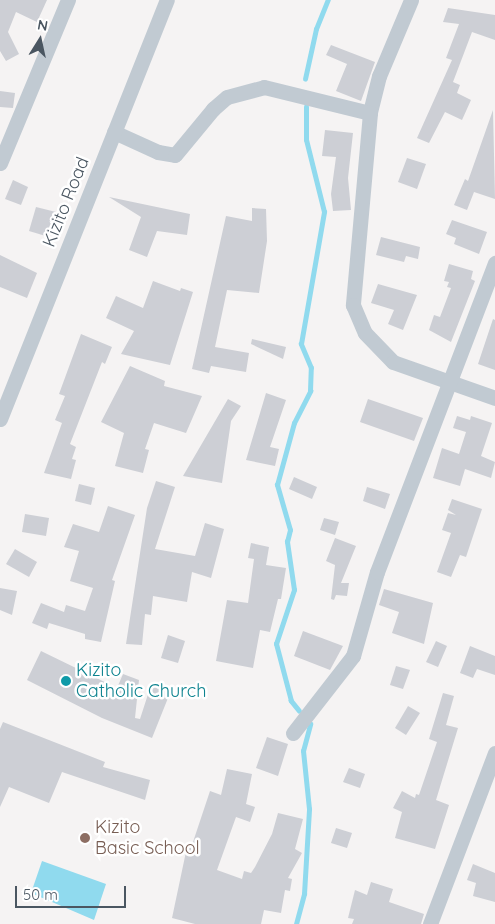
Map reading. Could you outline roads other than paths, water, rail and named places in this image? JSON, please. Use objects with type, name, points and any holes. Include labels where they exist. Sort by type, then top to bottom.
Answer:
[{"type":"street","points":[[0,163],[68,0]]},
{"type":"street","name":"Kizito Road","points":[[0,419],[167,0]]},
{"type":"street","points":[[411,0],[379,76],[370,113],[353,306],[364,333],[393,362],[447,383],[495,398]]},
{"type":"street","points":[[114,132],[158,152],[175,155],[213,109],[227,97],[264,87],[370,113]]},
{"type":"street","points":[[293,734],[353,656],[377,572],[447,383],[495,263]]},
{"type":"street","points":[[430,924],[495,753]]},
{"type":"water","points":[[42,861],[106,884],[94,920],[31,893]]},
{"type":"waterway","points":[[305,79],[316,29],[328,0]]},
{"type":"waterway","points":[[299,711],[291,701],[276,644],[294,590],[287,542],[290,530],[277,485],[294,423],[310,391],[311,368],[301,344],[324,212],[306,140],[306,107]]},
{"type":"waterway","points":[[296,924],[304,894],[309,809],[303,751],[310,724]]},
{"type":"place","name":"Kizito Catholic Church","points":[[66,681]]},
{"type":"place","name":"Kizito Basic School","points":[[85,838]]}]
